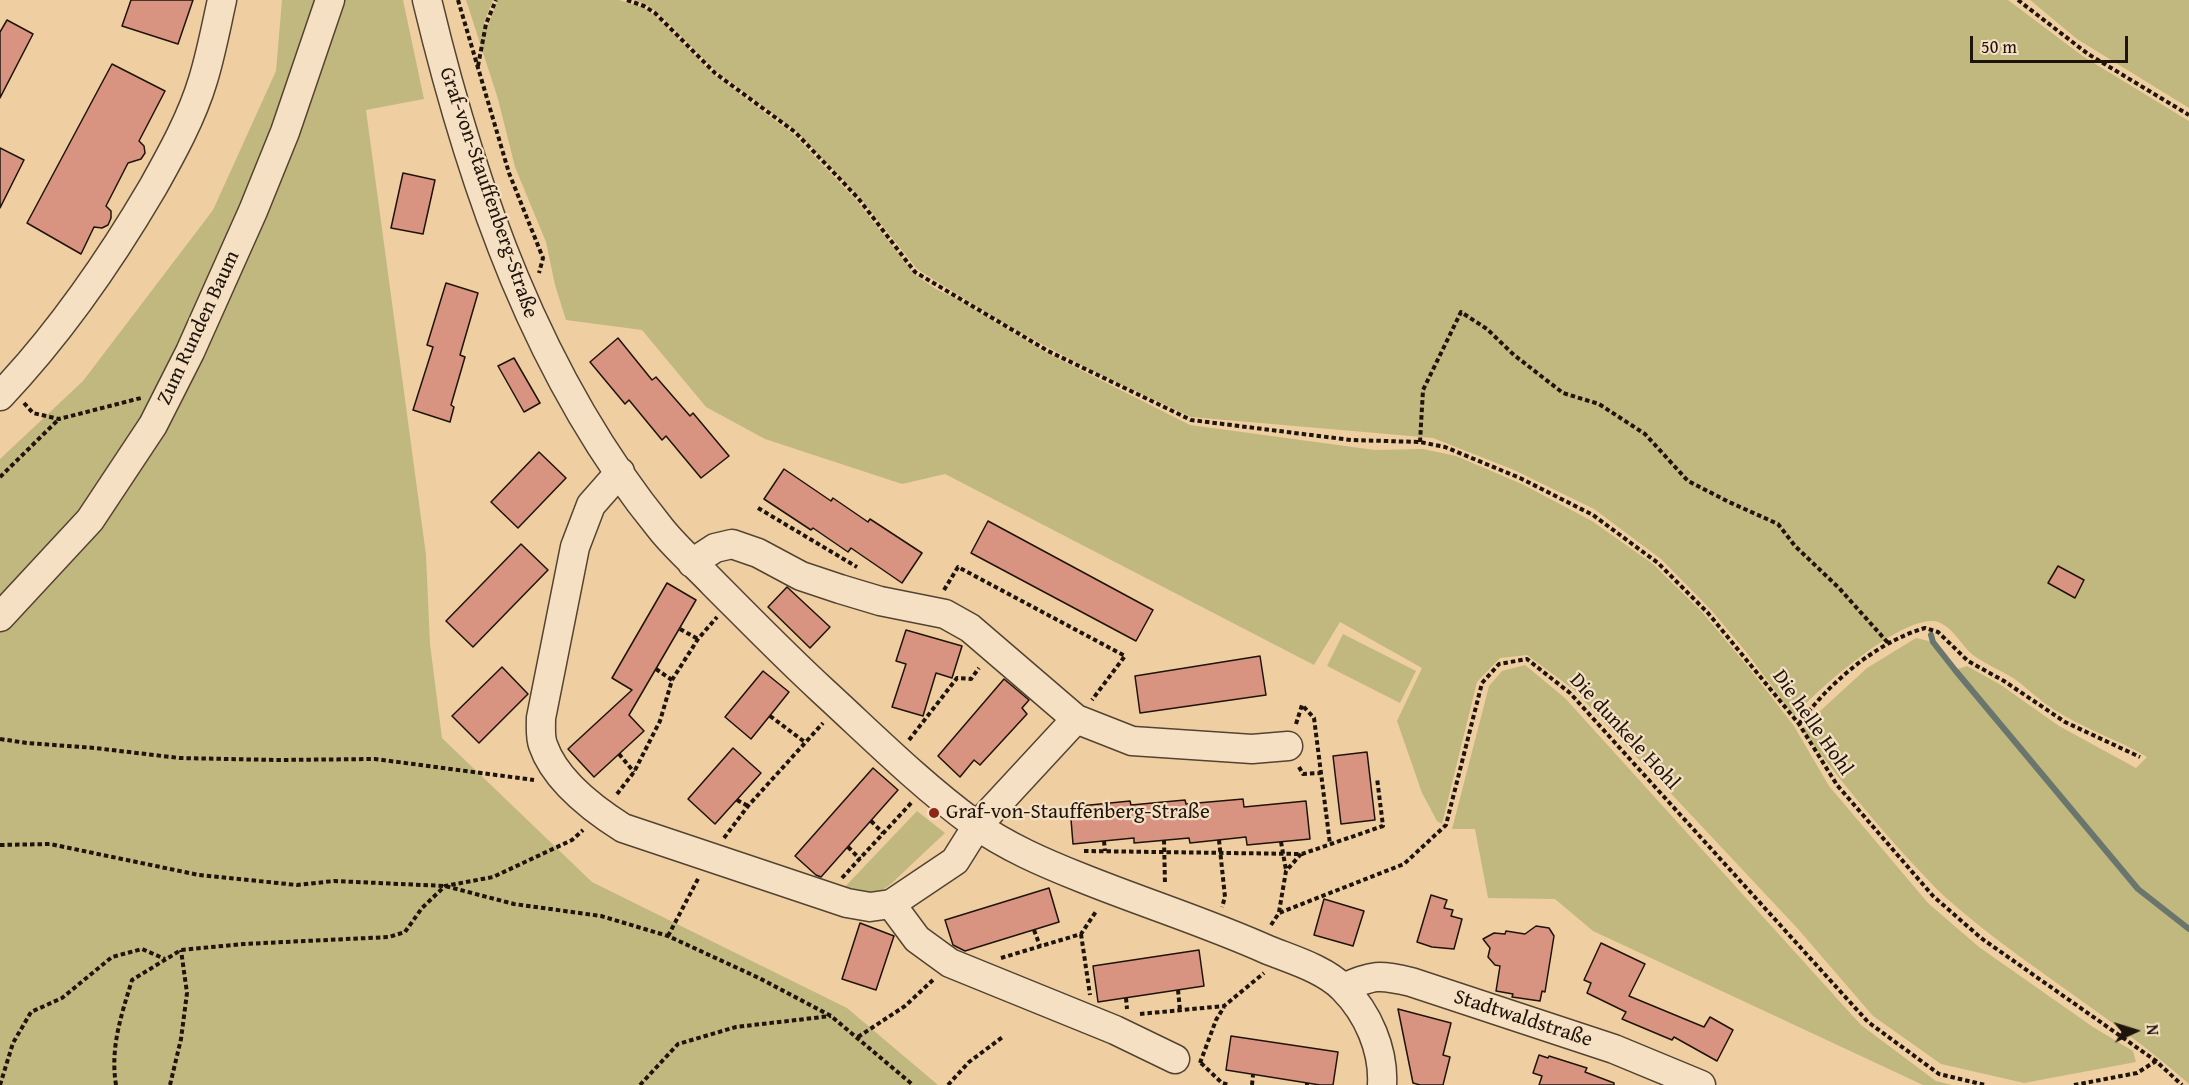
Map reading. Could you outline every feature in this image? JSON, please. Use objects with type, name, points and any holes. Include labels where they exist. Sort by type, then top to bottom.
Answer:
[{"type":"street","points":[[0,396],[55,333],[85,293],[123,238],[173,150],[203,82],[222,0]]},
{"type":"street","name":"Zum Runden Baum","points":[[0,616],[90,520],[146,435],[170,391],[190,352],[285,132],[330,0]]},
{"type":"street","name":"Graf-von-Stauffenberg-Straße","points":[[427,0],[447,86],[497,231],[528,311],[574,402],[661,529],[774,646],[927,786],[977,826],[1022,853],[1159,909],[1258,945],[1315,970],[1343,988],[1364,1016],[1377,1044],[1382,1064],[1382,1085]]},
{"type":"street","points":[[620,472],[591,505],[575,547],[540,717],[543,746],[567,784],[601,814],[623,828],[847,903],[870,907],[891,903],[955,861],[977,826],[1083,710]]},
{"type":"street","points":[[692,563],[715,548],[732,544],[758,553],[801,576],[880,601],[945,614],[970,628],[994,649],[1132,741],[1252,749],[1288,746]]},
{"type":"street","points":[[891,903],[917,939],[956,966],[1188,1061]]},
{"type":"street","name":"Stadtwaldstraße","points":[[1343,988],[1377,975],[1411,982],[1614,1049],[1701,1085]]},
{"type":"path","points":[[458,0],[509,173],[543,258],[528,311]]},
{"type":"path","points":[[478,66],[486,24],[496,0]]},
{"type":"path","name":"Die helle Hohl","points":[[627,0],[655,13],[715,73],[795,132],[858,198],[915,272],[1048,351],[1191,420],[1376,442],[1420,442],[1462,453],[1520,478],[1593,515],[1658,563],[1708,613],[1799,724],[1837,785],[1933,896],[1982,938],[2156,1061],[2182,1085]]},
{"type":"path","points":[[2018,0],[2088,54],[2189,115]]},
{"type":"path","points":[[1420,442],[1423,390],[1461,312],[1487,329],[1514,355],[1563,393],[1599,404],[1645,434],[1688,481],[1778,524],[1795,546],[1839,588],[1889,644]]},
{"type":"path","points":[[33,413],[59,419],[170,391]]},
{"type":"path","points":[[0,477],[59,419]]},
{"type":"path","points":[[758,508],[861,570]]},
{"type":"path","points":[[939,599],[957,567],[1125,656],[1083,710]]},
{"type":"path","points":[[116,1085],[113,1066],[117,1030],[132,980],[181,950],[243,944],[389,938],[405,932],[422,908],[445,886],[493,877],[572,840],[601,814],[634,772],[660,721],[672,680],[698,639],[717,617]]},
{"type":"path","points":[[1799,724],[1814,703],[1837,680],[1889,644],[1925,628],[1938,632],[1968,661],[2004,681],[2065,722],[2140,757]]},
{"type":"path","points":[[680,629],[698,639]]},
{"type":"path","points":[[896,757],[957,678],[971,679],[994,649]]},
{"type":"path","name":"Die dunkele Hohl","points":[[1279,913],[1404,864],[1446,825],[1482,683],[1499,664],[1527,659],[1570,693],[1868,1022],[1939,1074],[1985,1085]]},
{"type":"path","points":[[656,669],[672,680]]},
{"type":"path","points":[[1321,773],[1303,774],[1288,746],[1302,705],[1314,718],[1321,773],[1330,844]]},
{"type":"path","points":[[770,716],[806,743]]},
{"type":"path","points":[[668,936],[709,858],[748,806],[824,722]]},
{"type":"path","points":[[0,739],[179,758],[375,759],[567,784]]},
{"type":"path","points":[[619,754],[634,772]]},
{"type":"path","points":[[1065,871],[1076,851],[1302,854],[1383,826],[1377,778]]},
{"type":"path","points":[[825,896],[927,786]]},
{"type":"path","points":[[736,800],[748,806]]},
{"type":"path","points":[[871,820],[883,833]]},
{"type":"path","points":[[1159,909],[1164,896],[1164,840]]},
{"type":"path","points":[[1217,929],[1225,897],[1219,840]]},
{"type":"path","points":[[1104,841],[1105,851]]},
{"type":"path","points":[[1258,945],[1279,913],[1286,871],[1281,842]]},
{"type":"path","points":[[0,845],[50,844],[199,875],[297,885],[334,881],[445,886],[514,904],[601,916],[668,936],[759,978],[831,1016],[913,1085]]},
{"type":"path","points":[[848,847],[860,859]]},
{"type":"path","points":[[1286,871],[1302,854]]},
{"type":"path","points":[[858,1037],[905,1006],[956,966],[1081,934],[1111,890]]},
{"type":"path","points":[[1034,930],[1040,946]]},
{"type":"path","points":[[1081,934],[1094,1022]]},
{"type":"path","points":[[0,1085],[13,1043],[31,1012],[62,998],[112,957],[142,949],[166,959]]},
{"type":"path","points":[[171,1085],[182,1039],[187,993],[181,950]]},
{"type":"path","points":[[1229,1085],[1222,1083],[1188,1061],[1224,1006],[1284,957]]},
{"type":"path","points":[[1178,990],[1180,1010]]},
{"type":"path","points":[[1138,1014],[1224,1006]]},
{"type":"path","points":[[640,1085],[678,1044],[736,1027],[831,1016]]},
{"type":"path","points":[[948,1085],[969,1062],[1004,1036]]},
{"type":"path","points":[[2074,1085],[2137,1073],[2156,1061]]},
{"type":"path","points":[[1252,1085],[1254,1075]]},
{"type":"shaded area","points":[[282,0],[403,0],[424,99],[366,110],[426,555],[430,644],[442,738],[592,882],[847,1008],[938,1085],[0,1085],[0,459],[83,381],[213,210],[276,71]]},
{"type":"shaded area","points":[[466,0],[493,0],[484,23],[487,28],[498,0],[619,0],[644,8],[654,15],[713,74],[793,134],[856,200],[914,274],[1047,353],[1190,425],[1375,450],[1423,449],[1456,456],[1522,484],[1592,521],[1653,564],[1702,612],[1794,726],[1829,786],[1928,903],[1979,947],[2093,1027],[2133,1051],[2136,1062],[2024,1083],[1941,1064],[1873,1016],[1798,929],[1573,689],[1527,655],[1500,658],[1477,682],[1442,824],[1437,821],[1422,793],[1397,721],[1422,668],[1340,622],[1314,665],[945,474],[902,484],[765,439],[706,407],[642,330],[566,320],[555,285],[546,242],[515,167],[498,99]]},
{"type":"shaded area","points":[[635,0],[2008,0],[2084,57],[2189,121],[2189,1084],[2129,1035],[2004,945],[1944,896],[1883,831],[1802,730],[1867,668],[1916,638],[1933,642],[1955,670],[1967,666],[2001,685],[2059,726],[2136,768],[2147,757],[2053,709],[2013,678],[1973,655],[1944,625],[1932,621],[1916,624],[1878,644],[1838,674],[1794,716],[1712,611],[1661,559],[1594,509],[1514,470],[1433,438],[1191,417],[1089,369],[1008,326],[917,269],[859,196],[796,131],[716,71],[657,12]]},
{"type":"shaded area","points":[[2030,0],[2189,0],[2189,108],[2077,39]]},
{"type":"shaded area","points":[[1343,634],[1416,671],[1400,703],[1327,666]]},
{"type":"shaded area","points":[[1525,665],[1565,698],[1861,1025],[1936,1081],[1952,1085],[1923,1085],[1593,931],[1555,899],[1488,898],[1475,829],[1452,829],[1489,686],[1502,671]]},
{"type":"shaded area","points":[[917,811],[945,833],[892,883],[871,899],[839,893]]},
{"type":"building","points":[[131,0],[193,0],[178,44],[122,26]]},
{"type":"building","points":[[7,20],[33,34],[0,98],[0,32]]},
{"type":"building","points":[[112,64],[165,91],[139,141],[144,146],[145,153],[141,159],[128,163],[106,206],[111,211],[108,225],[102,228],[94,227],[81,254],[27,223]]},
{"type":"building","points":[[0,148],[24,160],[0,208]]},
{"type":"building","points":[[403,173],[435,180],[423,234],[391,228]]},
{"type":"building","points":[[446,283],[478,293],[460,355],[465,357],[451,405],[454,407],[450,422],[413,410],[433,347],[427,345]]},
{"type":"building","points":[[618,338],[652,380],[656,377],[690,416],[693,413],[729,456],[701,478],[666,436],[662,440],[629,400],[625,404],[590,362]]},
{"type":"building","points":[[514,358],[540,403],[524,412],[498,366]]},
{"type":"building","points":[[539,452],[566,478],[518,528],[491,502]]},
{"type":"building","points":[[784,469],[831,501],[833,498],[868,522],[870,519],[922,553],[902,583],[851,548],[848,552],[764,499]]},
{"type":"building","points":[[988,521],[1153,610],[1136,641],[971,553]]},
{"type":"building","points":[[521,544],[548,570],[473,647],[446,621]]},
{"type":"building","points":[[2058,566],[2084,580],[2075,598],[2048,583]]},
{"type":"building","points":[[667,583],[696,600],[629,715],[644,731],[594,777],[568,749],[632,690],[612,678]]},
{"type":"building","points":[[787,587],[830,627],[810,648],[768,607]]},
{"type":"building","points":[[906,630],[962,646],[952,678],[936,673],[923,716],[892,707],[906,664],[896,661]]},
{"type":"building","points":[[1260,656],[1266,695],[1140,713],[1135,676]]},
{"type":"building","points":[[502,667],[528,694],[479,743],[452,716]]},
{"type":"building","points":[[763,671],[789,692],[751,739],[725,717]]},
{"type":"building","points":[[1004,679],[1029,700],[1022,708],[1027,714],[980,765],[974,760],[960,777],[938,756]]},
{"type":"building","points":[[733,748],[761,773],[715,824],[688,799]]},
{"type":"building","points":[[1367,752],[1375,820],[1341,824],[1333,756]]},
{"type":"building","points":[[873,768],[898,790],[821,877],[816,875],[795,856]]},
{"type":"building","points":[[1243,799],[1244,807],[1306,801],[1310,839],[1247,845],[1246,837],[1190,843],[1189,838],[1134,843],[1134,838],[1073,844],[1070,807],[1130,801],[1131,805],[1185,800],[1186,804]]},
{"type":"building","points":[[1049,888],[1059,922],[965,951],[953,945],[945,920]]},
{"type":"building","points":[[1431,895],[1447,900],[1444,908],[1453,910],[1451,916],[1462,919],[1454,949],[1432,947],[1417,942]]},
{"type":"building","points":[[1324,899],[1364,911],[1353,946],[1314,935]]},
{"type":"building","points":[[860,923],[894,936],[876,990],[842,979]]},
{"type":"building","points":[[1536,926],[1549,928],[1554,936],[1545,992],[1542,991],[1540,1001],[1512,997],[1513,994],[1496,991],[1500,966],[1495,965],[1488,957],[1490,948],[1483,939],[1494,933],[1505,934],[1506,931],[1525,934]]},
{"type":"building","points":[[1601,943],[1645,964],[1629,996],[1704,1027],[1710,1017],[1733,1030],[1717,1061],[1674,1037],[1672,1040],[1622,1019],[1626,1012],[1587,993],[1591,983],[1584,980]]},
{"type":"building","points":[[1199,950],[1204,986],[1098,1002],[1093,966]]},
{"type":"building","points":[[1398,1009],[1451,1023],[1443,1055],[1450,1057],[1443,1085],[1413,1083]]},
{"type":"building","points":[[1231,1036],[1338,1052],[1333,1085],[1320,1085],[1226,1070]]},
{"type":"building","points":[[1539,1055],[1587,1068],[1585,1072],[1614,1083],[1614,1085],[1539,1085],[1542,1076],[1533,1073]]},
{"type":"waterway","points":[[1931,635],[1933,642],[1955,670],[2138,889],[2189,929]]},
{"type":"place","name":"Graf-von-Stauffenberg-Straße","points":[[934,813]]}]
